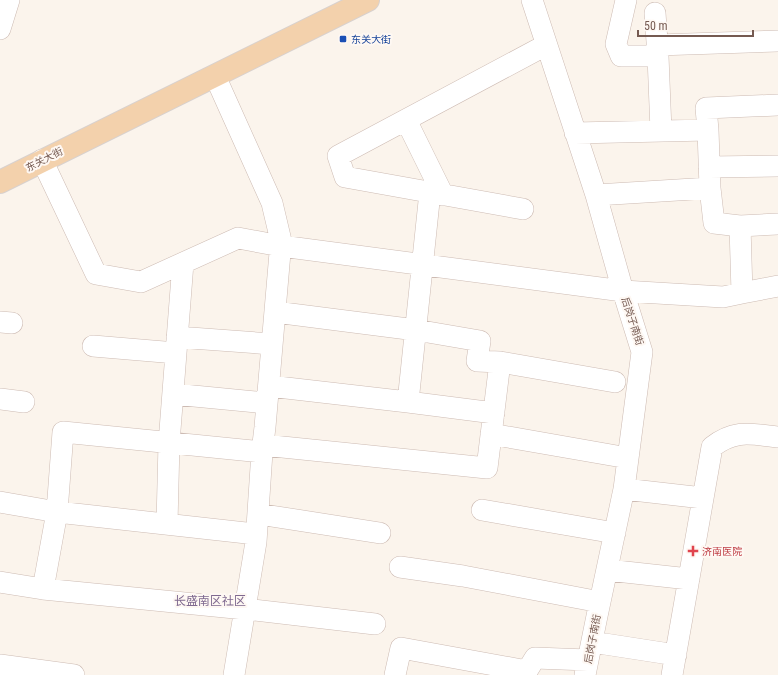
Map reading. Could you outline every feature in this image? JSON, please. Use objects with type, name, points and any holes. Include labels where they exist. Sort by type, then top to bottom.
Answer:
[{"type":"main road","name":"东关大街","points":[[0,182],[368,0]]},
{"type":"street","points":[[0,26],[9,0]]},
{"type":"street","name":"后岗子南街","points":[[532,0],[596,195],[642,352],[624,489],[588,659]]},
{"type":"street","points":[[626,0],[616,44],[621,56],[657,50],[778,41]]},
{"type":"street","points":[[655,13],[661,131]]},
{"type":"street","points":[[523,209],[345,177],[338,156],[546,45]]},
{"type":"street","points":[[215,76],[272,203],[281,241],[262,448],[257,524],[234,675]]},
{"type":"street","points":[[778,105],[706,108],[710,188],[714,223],[740,226],[778,224]]},
{"type":"street","points":[[406,120],[437,194],[416,330],[408,402]]},
{"type":"street","points":[[576,133],[708,130]]},
{"type":"street","points":[[42,160],[96,274],[141,282],[238,238],[281,246],[623,291],[723,298],[778,286]]},
{"type":"street","points":[[709,167],[778,166]]},
{"type":"street","points":[[596,195],[710,188]]},
{"type":"street","points":[[740,226],[742,293]]},
{"type":"street","points":[[167,524],[169,443],[183,263]]},
{"type":"street","points":[[275,312],[416,330],[480,341],[477,361],[500,362],[616,382]]},
{"type":"street","points":[[93,346],[272,344]]},
{"type":"street","points":[[43,589],[57,512],[63,432],[169,443],[262,448],[487,468],[500,362]]},
{"type":"street","points":[[173,394],[268,395],[408,402],[494,413]]},
{"type":"street","points":[[0,399],[24,402]]},
{"type":"street","points":[[672,675],[712,447],[722,439],[740,433],[778,436]]},
{"type":"street","points":[[491,434],[628,458]]},
{"type":"street","points":[[624,489],[703,498]]},
{"type":"street","points":[[0,502],[57,512],[167,524],[257,524],[380,533]]},
{"type":"street","points":[[482,510],[615,533]]},
{"type":"street","points":[[400,567],[463,576],[600,602]]},
{"type":"street","points":[[607,570],[689,579]]},
{"type":"street","points":[[0,582],[43,589],[245,609],[375,624]]},
{"type":"street","points":[[395,675],[401,648],[527,671],[535,658],[588,659],[676,655]]},
{"type":"street","points":[[0,665],[74,675]]},
{"type":"place","name":"东关大街","points":[[343,39]]},
{"type":"place","name":"济南医院","points":[[693,551]]},
{"type":"district","name":"长盛南区社区","points":[[210,601]]}]
